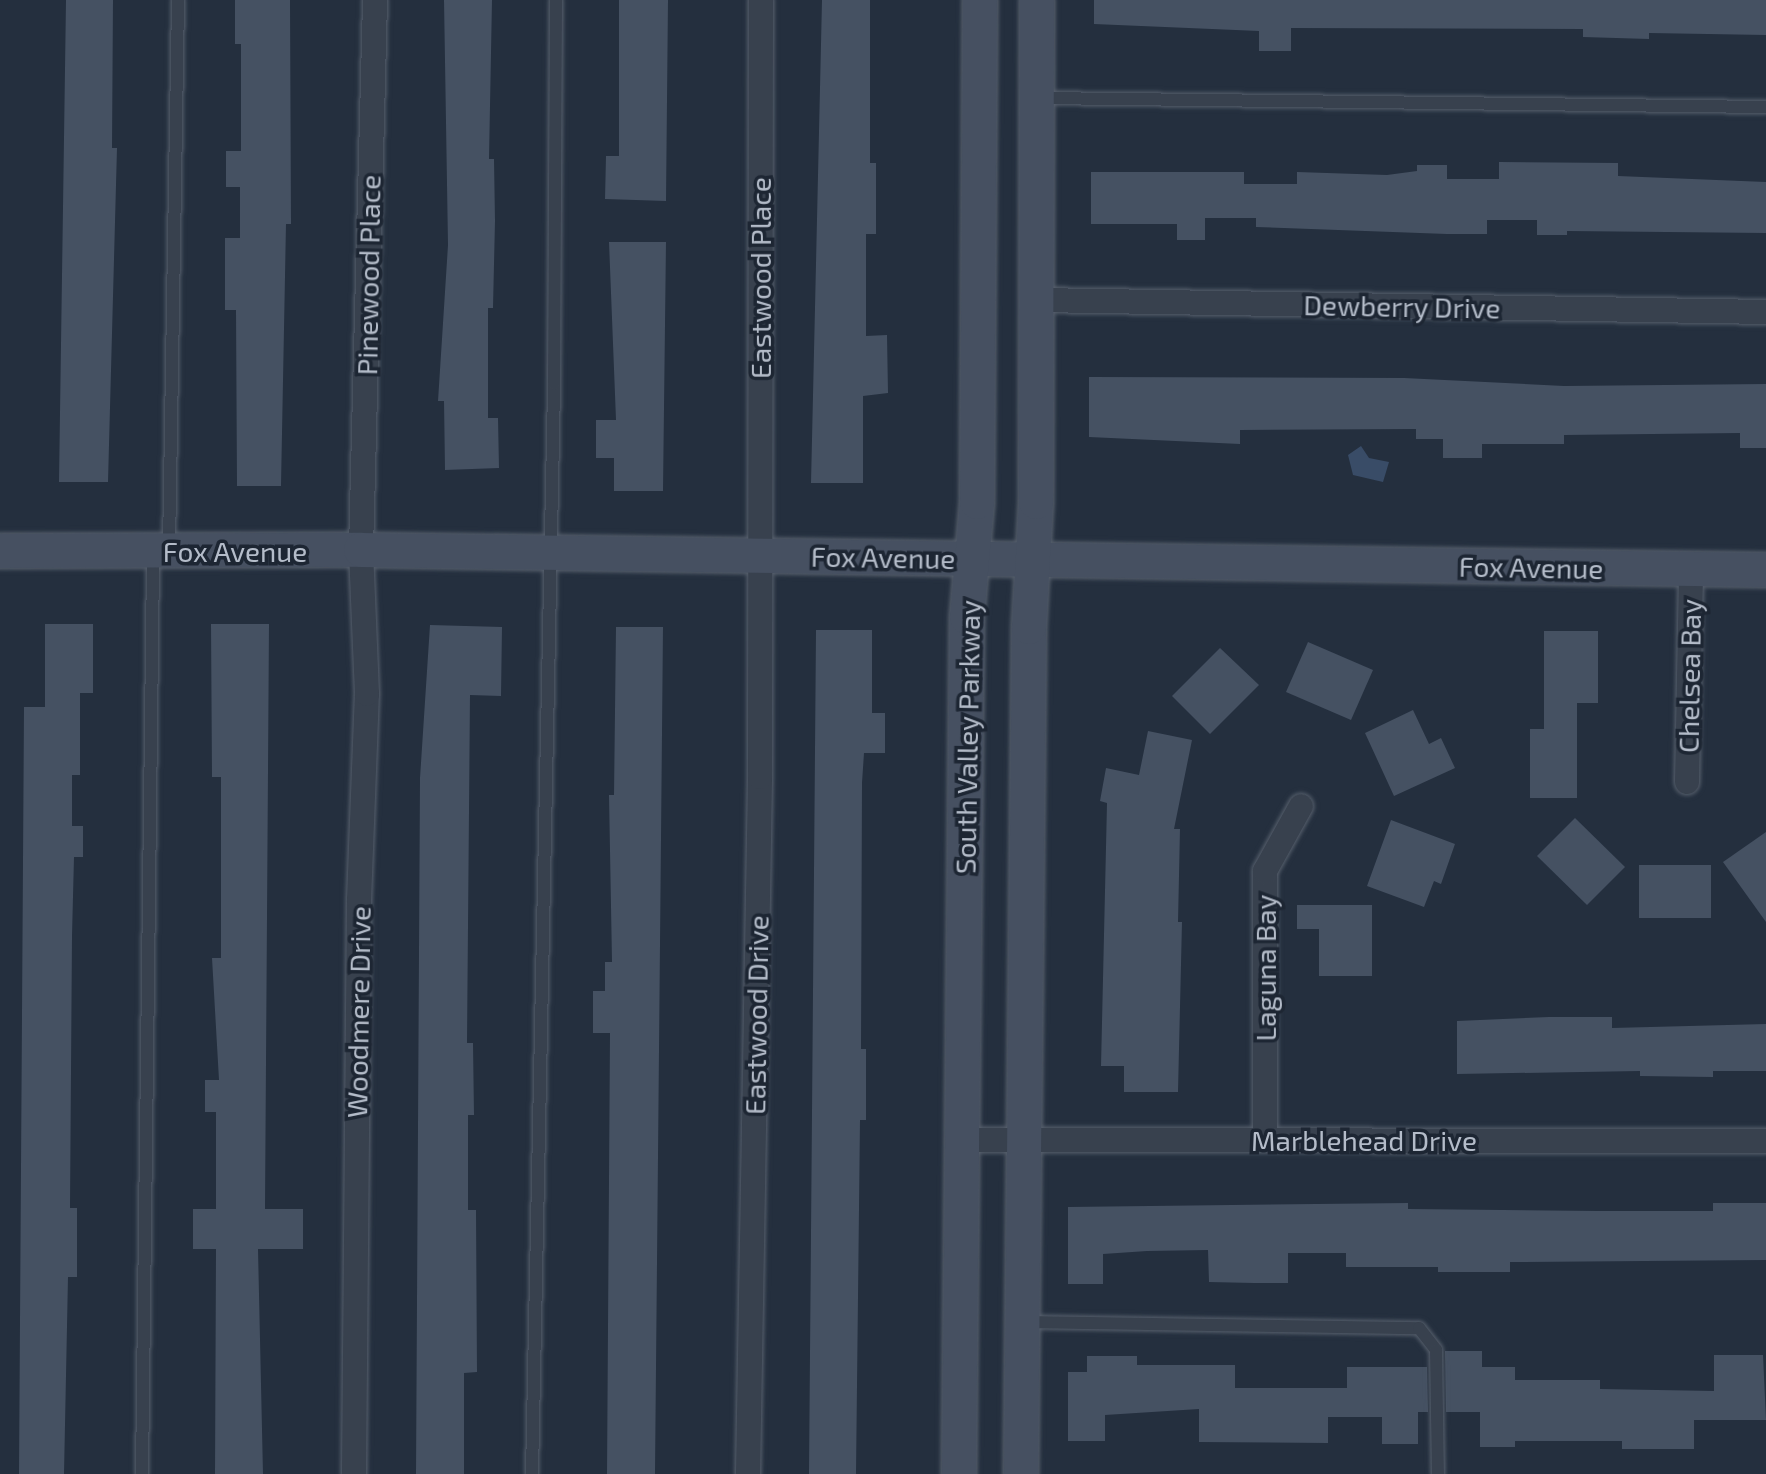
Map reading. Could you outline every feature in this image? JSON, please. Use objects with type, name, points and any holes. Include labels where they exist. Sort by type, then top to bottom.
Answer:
[{"type":"main road","name":"South Valley Parkway","points":[[959,1474],[967,617],[977,502],[980,0]]},
{"type":"main road","points":[[1021,1474],[1037,300],[1037,0]]},
{"type":"main road","name":"Fox Avenue","points":[[0,551],[361,550],[1766,570]]},
{"type":"street","name":"Pinewood Place","points":[[361,550],[375,0]]},
{"type":"street","name":"Eastwood Place","points":[[760,556],[761,0]]},
{"type":"street","name":"Dewberry Drive","points":[[1037,300],[1766,312]]},
{"type":"street","name":"Woodmere Drive","points":[[354,1474],[359,900],[367,694],[361,550]]},
{"type":"street","name":"Eastwood Drive","points":[[748,1474],[760,556]]},
{"type":"street","name":"Chelsea Bay","points":[[1687,782],[1691,569]]},
{"type":"street","name":"Laguna Bay","points":[[1265,1140],[1265,871],[1301,806]]},
{"type":"street","name":"Marblehead Drive","points":[[962,1140],[1766,1141]]},
{"type":"lane","points":[[142,1474],[161,551],[178,0]]},
{"type":"lane","points":[[532,1474],[550,553],[556,0]]},
{"type":"lane","points":[[1037,98],[1766,107]]},
{"type":"lane","points":[[1024,1322],[1419,1328],[1436,1350],[1438,1474]]},
{"type":"water","points":[[1361,446],[1369,458],[1389,462],[1383,482],[1353,475],[1348,455]]},
{"type":"building","points":[[66,0],[113,0],[112,148],[117,148],[108,482],[59,482]]},
{"type":"building","points":[[235,0],[290,0],[291,224],[286,224],[281,486],[237,486],[236,310],[225,310],[225,238],[240,238],[240,187],[226,187],[226,151],[241,151],[241,44],[235,44]]},
{"type":"building","points":[[444,0],[492,0],[489,159],[494,159],[495,221],[493,308],[488,308],[488,418],[498,418],[499,468],[445,470],[444,401],[438,401],[448,245]]},
{"type":"building","points":[[619,0],[668,0],[666,201],[605,199],[606,156],[619,156]]},
{"type":"building","points":[[822,0],[870,0],[870,163],[876,163],[876,234],[866,234],[866,336],[887,335],[888,393],[863,396],[863,483],[811,483]]},
{"type":"building","points":[[1094,0],[1766,0],[1766,35],[1649,33],[1649,39],[1583,37],[1583,29],[1291,28],[1291,51],[1259,51],[1259,31],[1094,24]]},
{"type":"building","points":[[1499,162],[1618,163],[1618,176],[1766,182],[1766,233],[1567,231],[1567,235],[1537,235],[1537,220],[1487,220],[1487,234],[1447,234],[1256,227],[1256,218],[1205,218],[1205,240],[1177,240],[1177,224],[1091,224],[1091,172],[1244,172],[1244,184],[1297,184],[1297,172],[1387,175],[1417,171],[1417,165],[1447,165],[1447,179],[1499,179]]},
{"type":"building","points":[[609,242],[666,242],[663,491],[614,491],[614,458],[596,458],[596,420],[616,420]]},
{"type":"building","points":[[1089,377],[1404,378],[1564,386],[1766,384],[1766,448],[1740,448],[1740,433],[1564,435],[1564,444],[1482,444],[1482,458],[1443,458],[1443,439],[1416,439],[1416,429],[1240,430],[1240,444],[1089,437]]},
{"type":"building","points":[[45,624],[93,624],[93,693],[80,693],[80,775],[72,775],[72,826],[83,826],[83,857],[74,857],[72,936],[70,1208],[77,1208],[77,1277],[68,1277],[64,1474],[19,1474],[24,707],[45,707]]},
{"type":"building","points":[[211,624],[269,624],[265,1209],[303,1209],[303,1249],[258,1249],[263,1474],[215,1474],[216,1249],[193,1249],[193,1209],[216,1209],[216,1112],[205,1112],[205,1080],[219,1080],[212,958],[221,958],[221,777],[212,777]]},
{"type":"building","points":[[430,625],[502,627],[501,696],[470,695],[467,1043],[473,1043],[474,1115],[468,1115],[468,1210],[476,1210],[477,1372],[464,1373],[464,1474],[416,1474],[420,778]]},
{"type":"building","points":[[616,627],[663,627],[655,1474],[607,1474],[610,1033],[593,1033],[593,991],[605,991],[605,962],[612,962],[609,795],[614,795]]},
{"type":"building","points":[[816,630],[872,630],[872,713],[885,713],[885,753],[864,753],[862,783],[861,1049],[866,1049],[866,1120],[860,1120],[856,1474],[809,1474]]},
{"type":"building","points":[[1544,631],[1598,631],[1598,703],[1577,703],[1577,798],[1530,798],[1530,729],[1544,729]]},
{"type":"building","points":[[1308,642],[1373,670],[1351,720],[1286,692]]},
{"type":"building","points":[[1220,648],[1259,685],[1210,734],[1172,696]]},
{"type":"building","points":[[1413,710],[1429,744],[1441,738],[1455,768],[1394,796],[1365,733]]},
{"type":"building","points":[[1148,731],[1192,740],[1174,829],[1180,829],[1178,922],[1182,922],[1178,1092],[1124,1092],[1124,1066],[1101,1066],[1107,803],[1100,801],[1106,768],[1139,775]]},
{"type":"building","points":[[1575,818],[1625,867],[1587,905],[1537,856]]},
{"type":"building","points":[[1391,820],[1455,844],[1441,884],[1434,881],[1424,907],[1367,886]]},
{"type":"building","points":[[1766,832],[1766,922],[1723,862]]},
{"type":"building","points":[[1639,865],[1711,865],[1711,918],[1639,918]]},
{"type":"building","points":[[1297,905],[1372,905],[1372,976],[1319,976],[1319,929],[1297,929]]},
{"type":"building","points":[[1612,1017],[1612,1028],[1766,1024],[1766,1071],[1713,1071],[1713,1077],[1640,1076],[1640,1071],[1457,1074],[1457,1021]]},
{"type":"building","points":[[1408,1203],[1408,1209],[1713,1211],[1713,1203],[1766,1203],[1766,1260],[1510,1262],[1510,1272],[1438,1272],[1438,1267],[1346,1267],[1346,1253],[1288,1253],[1288,1283],[1254,1283],[1209,1282],[1208,1250],[1147,1251],[1103,1254],[1103,1284],[1068,1284],[1068,1207]]},
{"type":"building","points":[[1445,1351],[1482,1351],[1482,1367],[1515,1367],[1515,1380],[1600,1380],[1600,1389],[1714,1391],[1714,1355],[1763,1355],[1766,1420],[1694,1420],[1694,1449],[1622,1449],[1622,1441],[1515,1441],[1515,1447],[1480,1447],[1480,1412],[1446,1412]]},
{"type":"building","points":[[1087,1356],[1137,1356],[1137,1365],[1235,1365],[1235,1388],[1347,1388],[1347,1367],[1427,1367],[1428,1412],[1418,1412],[1418,1444],[1382,1444],[1382,1417],[1328,1417],[1328,1443],[1199,1442],[1199,1409],[1105,1415],[1105,1441],[1068,1441],[1068,1372],[1087,1372]]}]
